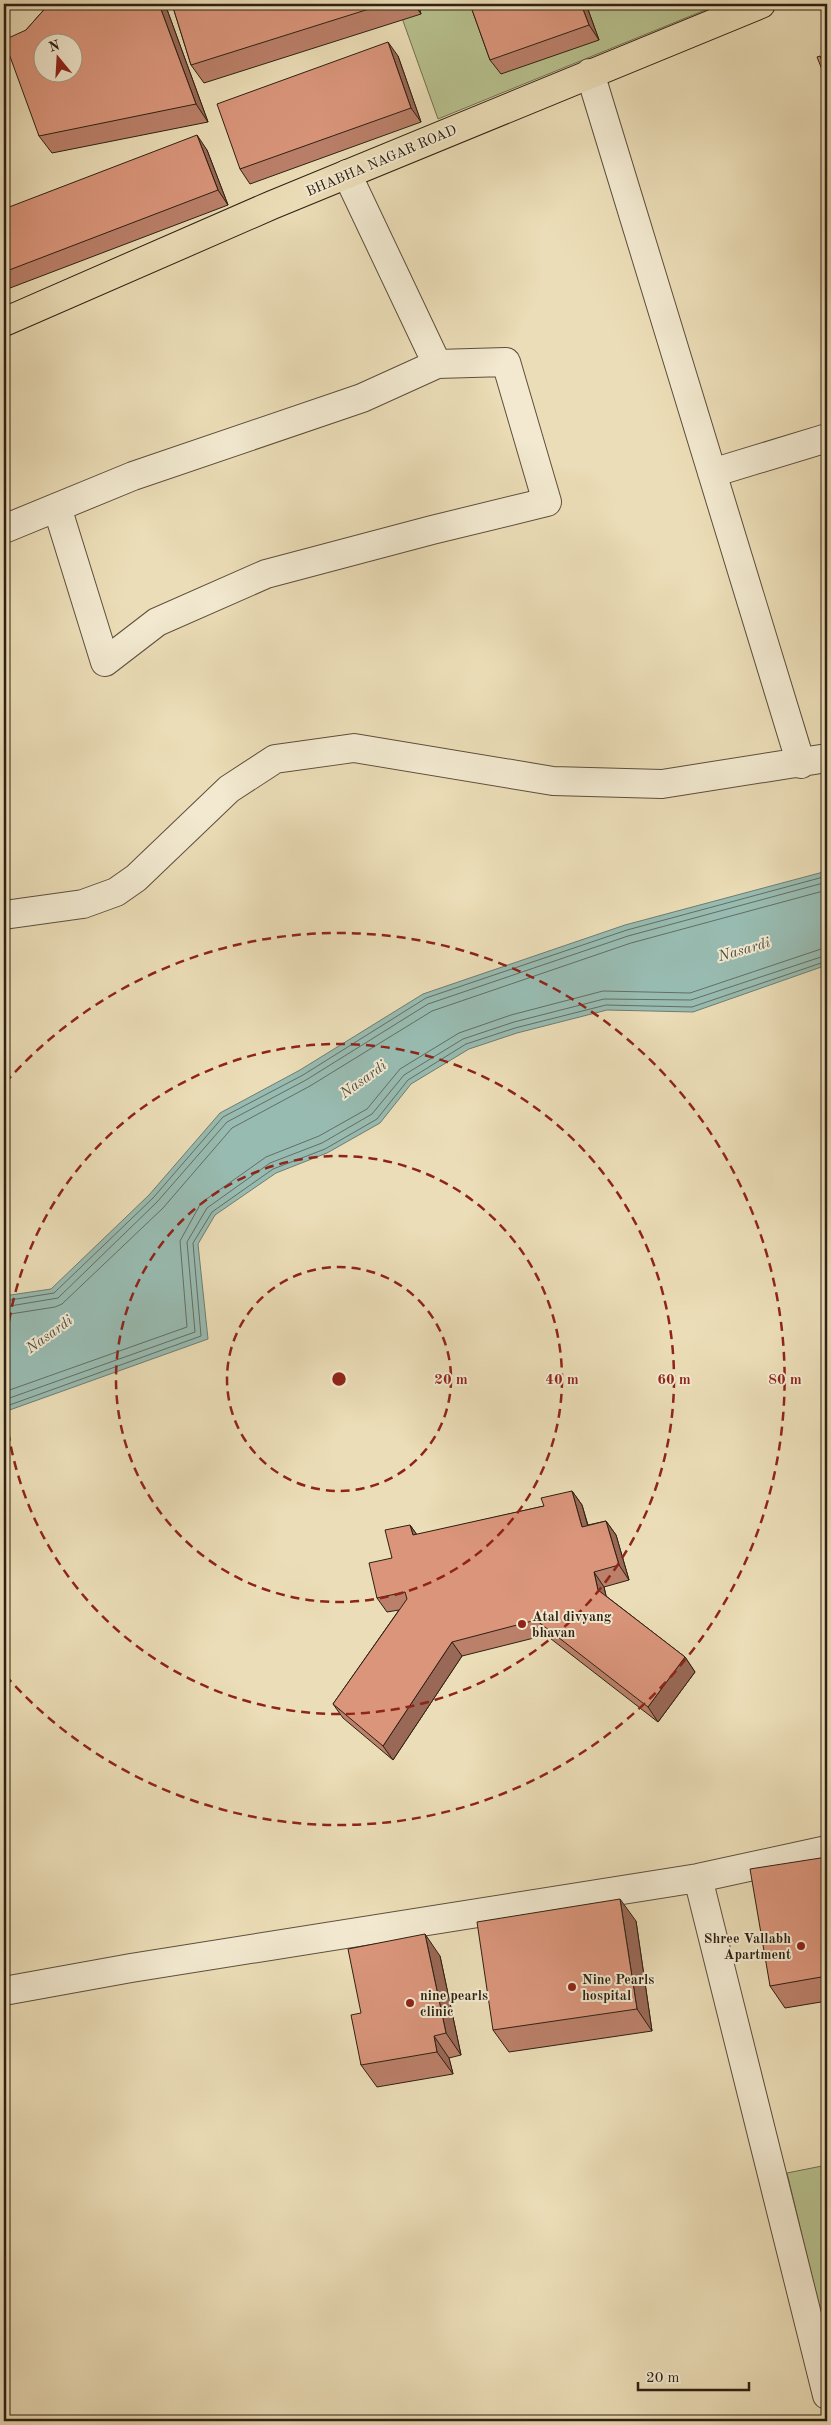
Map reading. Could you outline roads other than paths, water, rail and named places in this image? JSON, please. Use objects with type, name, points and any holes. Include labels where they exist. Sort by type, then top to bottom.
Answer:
[{"type":"main road","name":"BHABHA NAGAR ROAD","points":[[4,322],[347,174],[761,4]]},
{"type":"street","points":[[590,73],[801,764]]},
{"type":"street","points":[[347,174],[437,364]]},
{"type":"street","points":[[4,529],[56,507],[133,476],[362,398],[437,364],[506,362],[547,502],[266,574],[157,622],[105,662],[56,507]]},
{"type":"street","points":[[712,473],[827,438]]},
{"type":"street","points":[[4,915],[83,904],[116,892],[136,878],[229,789],[276,759],[354,748],[553,781],[662,784],[801,764],[827,758]]},
{"type":"street","points":[[4,1991],[131,1968],[698,1878],[827,1850]]},
{"type":"street","points":[[698,1878],[827,2395]]},
{"type":"water","name":"Nasardi","points":[[827,871],[827,965],[693,1012],[607,1010],[517,1033],[469,1049],[411,1084],[380,1123],[327,1153],[276,1173],[215,1215],[198,1244],[208,1339],[4,1412],[4,1296],[51,1289],[149,1195],[220,1113],[300,1070],[423,994],[625,925]]},
{"type":"place","name":"Atal divyang bhavan","points":[[522,1624]]},
{"type":"place","name":"Shree Vallabh Apartment","points":[[801,1946]]},
{"type":"place","name":"Nine Pearls hospital","points":[[572,1987]]},
{"type":"place","name":"nine pearls clinic","points":[[410,2003]]}]
